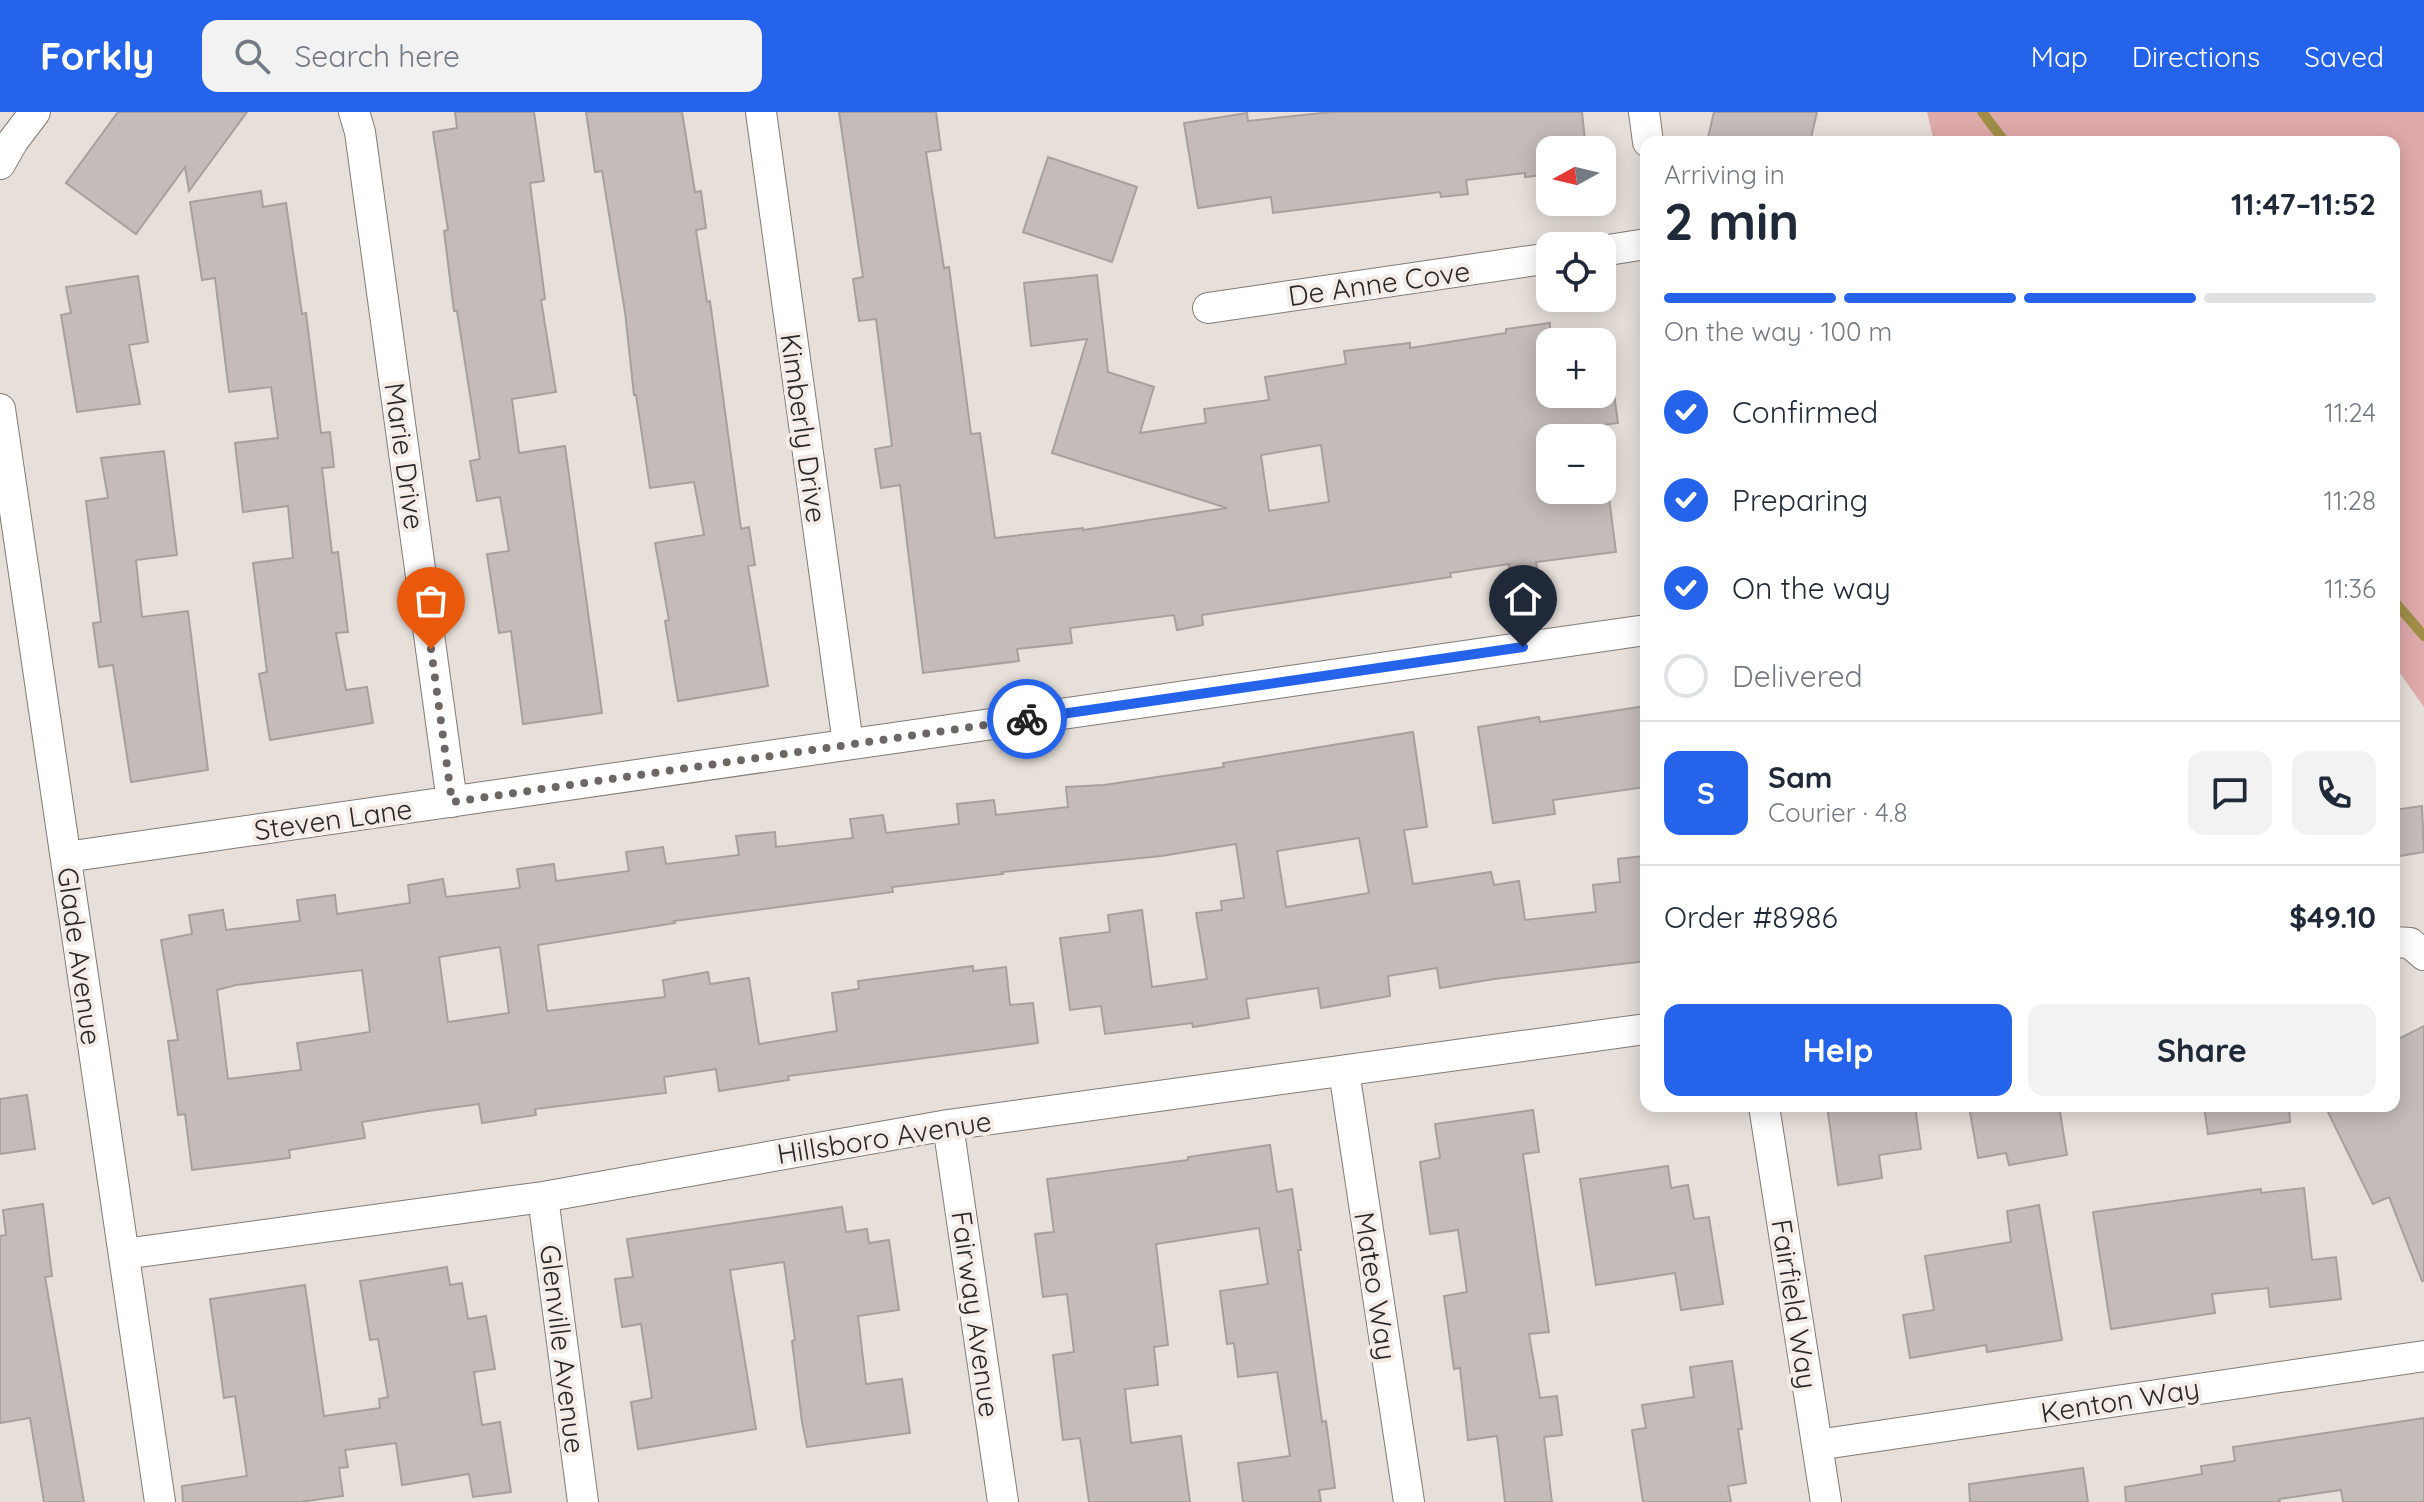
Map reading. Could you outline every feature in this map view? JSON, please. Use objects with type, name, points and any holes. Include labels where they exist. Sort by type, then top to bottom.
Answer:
[{"type":"street","points":[[0,164],[35,112]]},
{"type":"street","name":"Marie Drive","points":[[354,112],[360,132],[452,802]]},
{"type":"street","name":"Kimberly Drive","points":[[761,112],[848,744]]},
{"type":"street","points":[[1644,112],[1647,136]]},
{"type":"street","points":[[1616,249],[1640,245]]},
{"type":"street","name":"De Anne Cove","points":[[1208,308],[1536,260]]},
{"type":"street","name":"Glade Avenue","points":[[0,409],[160,1502]]},
{"type":"street","name":"Steven Lane","points":[[66,857],[1640,631]]},
{"type":"street","points":[[2400,942],[2410,943],[2424,955]]},
{"type":"street","name":"Hillsboro Avenue","points":[[124,1254],[543,1197],[948,1125],[1640,1030]]},
{"type":"street","name":"Mateo Way","points":[[1344,1071],[1409,1502]]},
{"type":"street","name":"Fairfield Way","points":[[1765,1112],[1826,1502]]},
{"type":"street","name":"Fairway Avenue","points":[[948,1125],[1003,1502]]},
{"type":"street","name":"Glenville Avenue","points":[[543,1197],[583,1502]]},
{"type":"street","name":"Kenton Way","points":[[1817,1445],[2424,1356]]},
{"type":"shaded area","points":[[1927,112],[2424,112],[2424,707],[2400,673],[2400,136],[1933,136]]},
{"type":"building","points":[[118,112],[247,112],[189,191],[185,167],[136,234],[66,183]]},
{"type":"building","points":[[455,112],[534,112],[544,181],[530,183],[545,299],[541,300],[556,392],[512,399],[519,453],[565,446],[602,713],[523,724],[511,631],[499,633],[487,554],[509,551],[500,497],[477,501],[470,461],[480,459],[457,311],[454,311],[444,231],[448,230],[433,132],[457,128]]},
{"type":"building","points":[[586,112],[682,112],[695,192],[701,191],[706,228],[696,230],[707,302],[710,301],[741,529],[749,527],[755,565],[748,566],[768,686],[678,701],[665,621],[669,620],[655,543],[704,535],[694,482],[650,488],[602,171],[595,172]]},
{"type":"building","points":[[839,112],[936,112],[941,150],[926,152],[944,268],[949,267],[971,434],[980,433],[995,538],[1083,530],[1227,508],[1052,453],[1087,339],[1031,346],[1024,283],[1097,275],[1108,372],[1154,387],[1140,433],[1206,423],[1204,409],[1269,400],[1265,377],[1346,364],[1344,351],[1410,343],[1410,348],[1550,323],[1550,328],[1536,328],[1536,408],[1616,408],[1618,423],[1536,424],[1536,504],[1610,504],[1616,552],[1536,562],[1538,574],[1511,578],[1509,564],[1450,573],[1451,577],[1202,615],[1203,625],[1177,630],[1174,615],[1070,628],[1072,643],[1017,649],[1019,661],[923,673],[900,485],[881,488],[875,449],[892,446],[876,319],[859,321],[853,279],[863,277]],"holes":[[[1321,445],[1329,502],[1269,511],[1261,455]]]},
{"type":"building","points":[[1331,112],[1582,112],[1585,136],[1536,136],[1536,176],[1525,177],[1525,173],[1466,180],[1468,194],[1441,197],[1440,192],[1273,213],[1271,197],[1198,208],[1184,123],[1247,113],[1248,121]]},
{"type":"building","points":[[1714,112],[1817,112],[1811,136],[1708,136]]},
{"type":"building","points":[[1048,157],[1137,187],[1112,262],[1023,232]]},
{"type":"building","points":[[261,191],[263,207],[286,203],[302,314],[306,313],[321,433],[330,432],[334,467],[322,468],[332,553],[338,552],[348,632],[336,633],[346,690],[367,687],[373,723],[270,740],[259,674],[267,672],[253,563],[293,558],[288,506],[243,512],[235,443],[278,438],[271,387],[229,392],[215,278],[202,280],[190,202]]},
{"type":"building","points":[[138,276],[148,342],[129,345],[140,404],[77,412],[61,315],[71,313],[66,287]]},
{"type":"building","points":[[164,451],[177,555],[136,560],[142,617],[188,611],[208,770],[131,782],[113,665],[99,667],[93,623],[101,622],[86,501],[108,498],[101,458]]},
{"type":"building","points":[[1640,707],[1640,788],[1553,800],[1555,814],[1493,823],[1478,727],[1539,717],[1540,722]]},
{"type":"building","points":[[1413,732],[1427,827],[1404,830],[1413,884],[1491,872],[1494,885],[1519,881],[1525,920],[1596,912],[1593,885],[1620,882],[1618,859],[1640,856],[1640,962],[1440,988],[1437,968],[1388,976],[1390,996],[1321,1008],[1318,988],[1246,999],[1249,1018],[1193,1027],[1192,1023],[1105,1034],[1101,1006],[1070,1010],[1060,938],[1110,932],[1108,915],[1142,910],[1152,987],[1207,979],[1196,913],[1222,910],[1221,901],[1244,898],[1236,844],[1161,856],[892,887],[893,892],[674,921],[538,945],[547,1011],[665,997],[663,980],[708,972],[710,984],[749,978],[759,1044],[837,1031],[832,993],[859,989],[858,981],[973,966],[973,971],[1006,967],[1010,1005],[1033,1003],[1038,1043],[788,1076],[789,1080],[719,1091],[716,1069],[664,1077],[666,1093],[535,1109],[536,1115],[482,1123],[479,1104],[428,1111],[362,1122],[365,1138],[289,1150],[290,1158],[192,1170],[185,1114],[178,1115],[168,1041],[178,1040],[161,940],[192,934],[189,915],[223,910],[226,930],[300,921],[297,900],[335,895],[337,914],[410,903],[408,885],[443,879],[446,897],[520,888],[517,869],[554,864],[556,881],[629,871],[626,852],[663,847],[666,864],[739,855],[736,836],[775,832],[776,847],[853,838],[850,819],[883,815],[886,833],[959,824],[957,804],[994,800],[996,815],[1068,807],[1066,787],[1104,785],[1224,767],[1223,763]],"holes":[[[1359,838],[1369,893],[1286,907],[1277,851]],[[500,947],[509,1013],[448,1022],[439,957]],[[362,970],[370,1032],[297,1043],[301,1070],[228,1079],[217,990]]]},
{"type":"building","points":[[2422,806],[2424,852],[2400,856],[2400,809]]},
{"type":"building","points":[[2424,1026],[2424,1281],[2389,1197],[2373,1204],[2328,1112],[2400,1112],[2400,1038]]},
{"type":"building","points":[[27,1095],[35,1149],[0,1154],[0,1099]]},
{"type":"building","points":[[1533,1110],[1539,1152],[1523,1154],[1549,1332],[1529,1334],[1540,1398],[1557,1396],[1562,1435],[1544,1437],[1552,1502],[1505,1502],[1497,1436],[1468,1440],[1460,1368],[1454,1369],[1444,1296],[1467,1292],[1458,1230],[1430,1234],[1420,1162],[1440,1158],[1435,1124]]},
{"type":"building","points":[[1828,1112],[1916,1112],[1921,1149],[1879,1155],[1882,1178],[1838,1185]]},
{"type":"building","points":[[1970,1112],[2060,1112],[2067,1155],[2009,1165],[2006,1153],[1978,1158]]},
{"type":"building","points":[[2205,1112],[2289,1112],[2290,1122],[2208,1134]]},
{"type":"building","points":[[1270,1145],[1277,1192],[1292,1189],[1322,1422],[1326,1421],[1335,1488],[1319,1490],[1321,1502],[1243,1502],[1238,1463],[1290,1456],[1277,1372],[1238,1377],[1234,1343],[1227,1344],[1220,1291],[1268,1284],[1259,1228],[1156,1244],[1168,1345],[1154,1347],[1158,1385],[1125,1389],[1131,1443],[1181,1436],[1190,1502],[1089,1502],[1080,1438],[1063,1440],[1053,1355],[1074,1352],[1067,1294],[1043,1297],[1035,1234],[1054,1232],[1047,1179],[1188,1160],[1188,1157]]},
{"type":"building","points":[[1668,1166],[1671,1188],[1688,1185],[1694,1219],[1709,1217],[1723,1304],[1681,1310],[1675,1273],[1596,1285],[1580,1179]]},
{"type":"building","points":[[2304,1188],[2312,1260],[2336,1257],[2341,1299],[2270,1307],[2268,1288],[2212,1294],[2215,1313],[2111,1329],[2093,1212],[2261,1189],[2261,1193]]},
{"type":"building","points":[[43,1204],[52,1276],[45,1277],[84,1502],[44,1502],[30,1418],[0,1423],[0,1236],[6,1235],[3,1210]]},
{"type":"building","points":[[2039,1205],[2062,1340],[1987,1352],[1986,1345],[1910,1358],[1903,1315],[1934,1310],[1925,1256],[2011,1242],[2007,1211]]},
{"type":"building","points":[[842,1207],[846,1232],[867,1229],[869,1243],[889,1240],[899,1310],[858,1316],[866,1384],[902,1379],[910,1433],[807,1447],[784,1262],[730,1270],[756,1429],[638,1449],[631,1402],[652,1398],[641,1324],[622,1327],[615,1279],[633,1277],[627,1239]]},
{"type":"building","points":[[447,1267],[450,1285],[462,1283],[468,1319],[486,1316],[495,1369],[474,1372],[482,1425],[500,1422],[511,1492],[473,1497],[469,1474],[402,1485],[396,1443],[345,1450],[348,1467],[339,1468],[343,1496],[300,1502],[183,1502],[182,1486],[247,1476],[235,1396],[224,1398],[210,1299],[305,1285],[324,1416],[380,1408],[379,1399],[388,1397],[378,1339],[370,1340],[360,1281]]},
{"type":"building","points":[[1732,1361],[1746,1483],[1728,1486],[1731,1502],[1643,1502],[1632,1430],[1646,1428],[1642,1405],[1694,1397],[1690,1367]]},
{"type":"building","points":[[2424,1418],[2424,1502],[2343,1502],[2341,1490],[2279,1499],[2280,1502],[2126,1502],[2125,1487],[2202,1474],[2201,1466],[2235,1461],[2233,1447]]},
{"type":"building","points":[[2083,1468],[2088,1502],[1970,1502],[1969,1484]]},
{"type":"waterway","points":[[1982,112],[2000,136]]},
{"type":"waterway","points":[[2400,608],[2424,636]]},
{"type":"way so far","points":[[431,649],[452,802],[1027,719]]},
{"type":"route","points":[[1027,719],[1523,647]]}]
